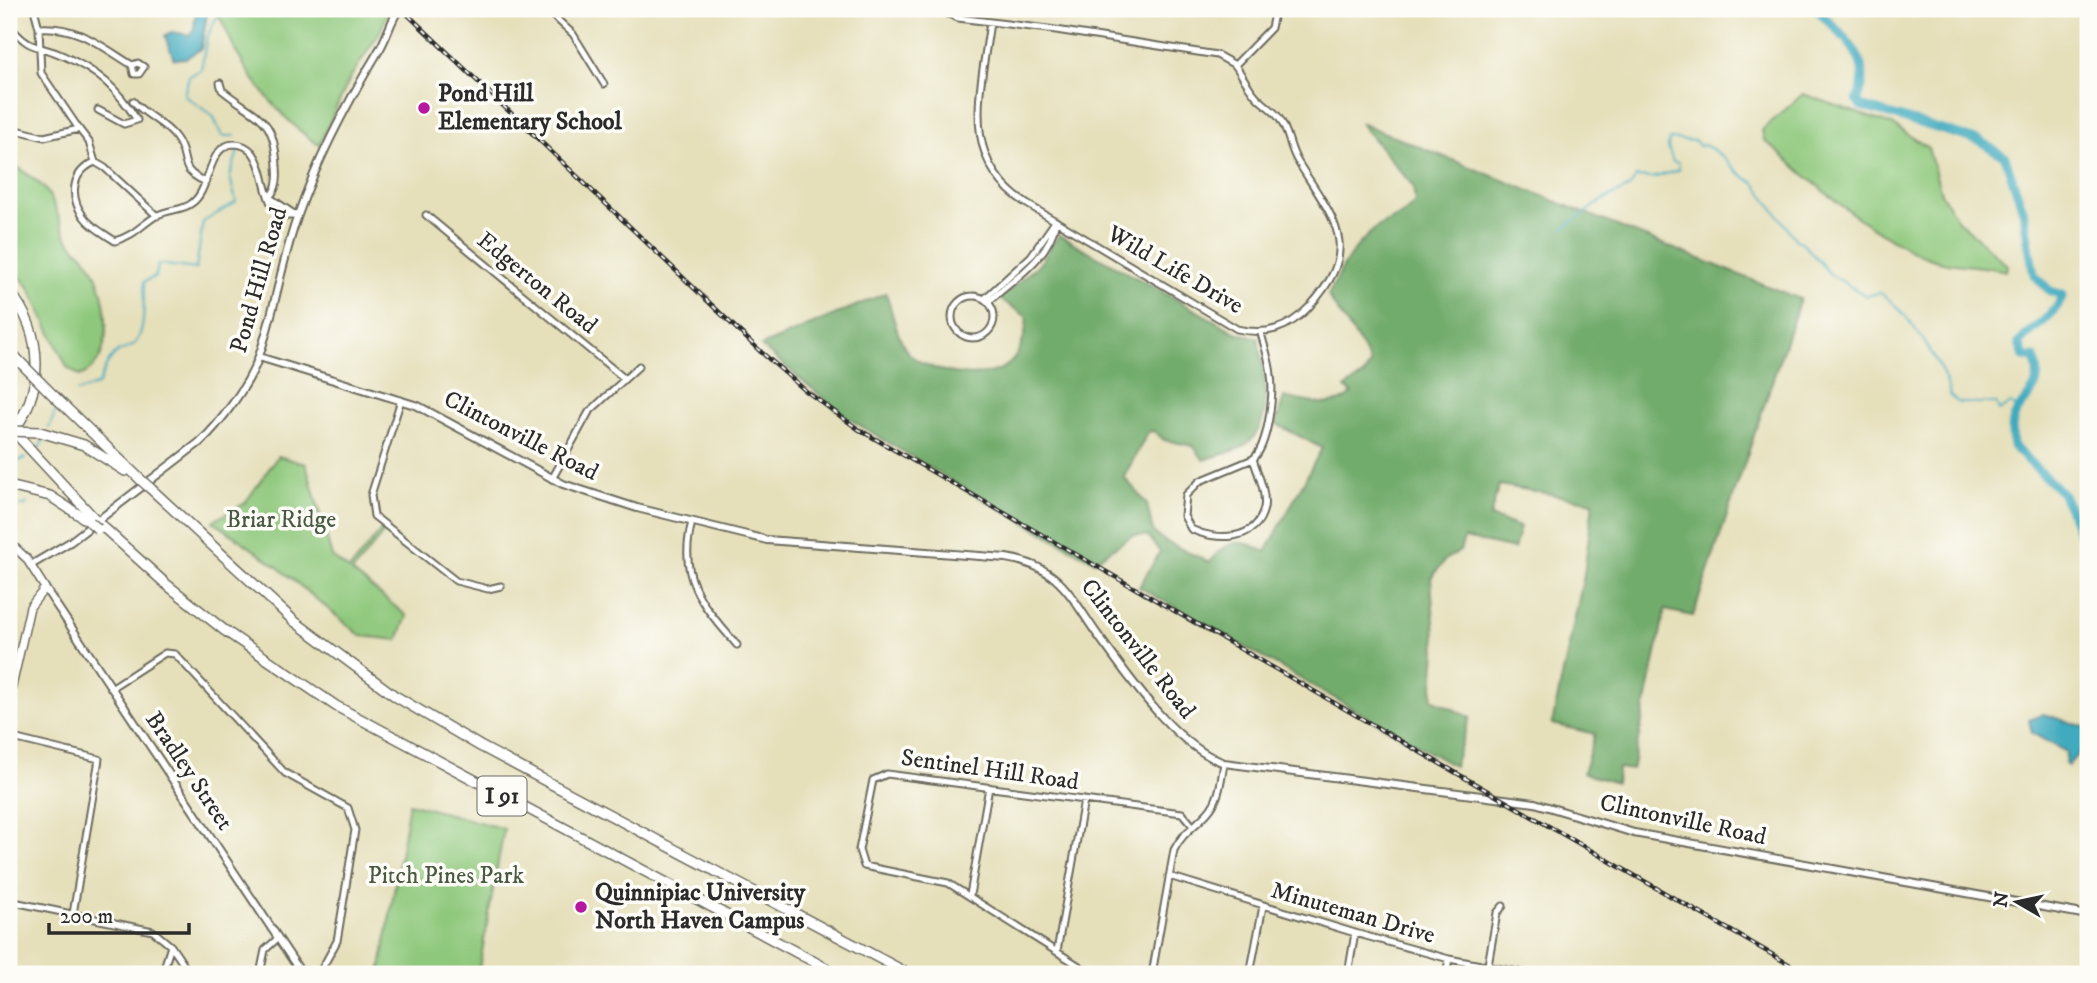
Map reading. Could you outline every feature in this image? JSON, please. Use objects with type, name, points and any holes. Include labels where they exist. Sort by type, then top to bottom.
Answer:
[{"type":"highway","points":[[9,292],[30,328],[36,366],[28,406],[11,431]]},
{"type":"highway","name":"I 91","points":[[9,349],[150,488],[294,621],[407,704],[480,746],[909,974]]},
{"type":"highway","points":[[11,431],[40,432],[84,446],[141,479]]},
{"type":"highway","name":"I 91","points":[[11,431],[100,527],[216,624],[336,706],[837,974]]},
{"type":"highway","points":[[9,486],[50,496],[92,520]]},
{"type":"main road","points":[[9,542],[31,565],[45,588],[30,607],[9,700]]},
{"type":"street","points":[[34,9],[39,28],[41,73],[46,84],[89,142],[95,162],[132,190],[157,216]]},
{"type":"street","name":"Pond Hill Road","points":[[31,565],[71,542],[204,439],[240,390],[259,357],[297,216],[357,85],[379,51],[399,9]]},
{"type":"street","points":[[546,9],[573,34],[604,85]]},
{"type":"street","points":[[937,9],[958,18],[1217,55],[1236,65],[1271,28],[1275,9]]},
{"type":"street","name":"Wild Life Drive","points":[[990,22],[979,119],[983,153],[1001,185],[1237,329],[1261,332],[1287,326],[1312,304],[1334,276],[1339,246],[1331,214],[1296,159],[1282,122],[1256,97],[1236,65]]},
{"type":"street","points":[[9,25],[29,46],[63,55],[114,86],[137,120],[124,124],[98,110]]},
{"type":"street","points":[[39,28],[58,26],[79,32],[132,65]]},
{"type":"street","points":[[9,81],[9,107]]},
{"type":"street","points":[[220,83],[222,90],[263,119],[274,134],[277,181],[269,197]]},
{"type":"street","points":[[133,101],[141,111],[170,130],[178,141],[191,176],[206,182]]},
{"type":"street","points":[[9,128],[44,137],[79,129]]},
{"type":"street","points":[[95,162],[81,168],[77,177],[76,202],[85,219],[115,241],[131,236],[157,216],[193,203],[221,148],[242,145],[255,156],[269,197],[297,216]]},
{"type":"street","name":"Edgerton Road","points":[[426,215],[625,379]]},
{"type":"street","points":[[986,301],[1031,256],[1056,221]]},
{"type":"street","points":[[1010,279],[1037,261],[1054,232],[1056,221]]},
{"type":"street","points":[[1031,256],[1037,261]]},
{"type":"street","points":[[965,297],[986,301],[994,319],[988,332],[969,337],[957,331],[952,319],[955,306],[965,297]]},
{"type":"street","points":[[1253,459],[1264,499],[1264,508],[1257,522],[1244,533],[1221,539],[1191,529],[1184,516],[1186,495],[1200,481],[1253,459],[1260,453],[1270,412],[1272,376],[1261,332]]},
{"type":"street","name":"Clintonville Road","points":[[259,357],[401,400],[443,418],[552,479],[591,495],[767,540],[1006,558],[1037,565],[1066,587],[1107,647],[1173,729],[1201,753],[1224,763],[1535,803],[1626,832],[2088,915]]},
{"type":"street","points":[[552,479],[590,412],[639,366]]},
{"type":"street","points":[[401,400],[371,495],[374,516],[456,581],[488,589],[501,586]]},
{"type":"street","points":[[692,522],[685,554],[698,597],[737,645]]},
{"type":"street","name":"Bradley Street","points":[[45,588],[302,974]]},
{"type":"street","points":[[111,688],[165,653],[175,654],[285,773],[348,808],[354,821],[355,837],[338,934],[319,974]]},
{"type":"street","points":[[9,737],[99,759],[74,914]]},
{"type":"street","points":[[1152,974],[1174,850],[1192,825],[1208,812],[1216,801],[1224,763]]},
{"type":"street","name":"Sentinel Hill Road","points":[[1092,974],[970,895],[939,879],[864,866],[859,856],[869,789],[878,776],[887,774],[1182,813],[1192,825]]},
{"type":"street","points":[[970,895],[989,788]]},
{"type":"street","points":[[1057,951],[1084,800]]},
{"type":"street","name":"Minuteman Drive","points":[[1169,876],[1449,959],[1529,974]]},
{"type":"street","points":[[9,901],[153,931],[171,946],[190,974]]},
{"type":"street","points":[[1250,974],[1263,906]]},
{"type":"street","points":[[1488,965],[1497,913],[1503,906]]},
{"type":"street","points":[[1348,974],[1355,933]]},
{"type":"street","points":[[260,974],[265,950],[278,938]]},
{"type":"street","points":[[162,974],[171,946]]},
{"type":"street","points":[[1446,974],[1449,959]]},
{"type":"green space","points":[[214,9],[389,9],[380,32],[350,78],[319,145],[296,128],[264,93],[239,57]]},
{"type":"green space","points":[[1803,94],[1895,126],[1928,148],[1941,193],[1958,220],[2007,265],[2006,271],[1936,260],[1903,246],[1840,204],[1764,140],[1762,130]]},
{"type":"green space","points":[[1360,123],[1800,299],[1693,616],[1665,610],[1632,770],[1618,768],[1616,783],[1583,773],[1595,734],[1552,724],[1584,575],[1593,502],[1499,485],[1490,517],[1520,527],[1514,549],[1464,538],[1460,551],[1446,559],[1431,578],[1436,651],[1432,699],[1470,717],[1454,766],[1139,587],[1160,552],[1148,536],[1133,535],[1094,561],[970,492],[846,417],[761,346],[886,293],[900,337],[906,350],[915,358],[927,365],[957,374],[973,375],[1001,369],[1011,362],[1021,346],[1027,317],[1000,299],[1040,263],[1059,235],[1235,332],[1258,338],[1266,399],[1260,427],[1252,439],[1240,448],[1204,460],[1193,446],[1164,440],[1154,431],[1148,432],[1124,477],[1147,504],[1153,532],[1166,542],[1209,562],[1223,549],[1235,543],[1249,544],[1266,552],[1322,448],[1276,424],[1284,397],[1330,403],[1346,399],[1352,393],[1345,388],[1364,375],[1370,364],[1328,296],[1342,268],[1359,244],[1375,229],[1400,216],[1415,202],[1413,186]]},
{"type":"green space","points":[[9,162],[48,193],[66,236],[88,261],[102,292],[105,342],[92,368],[80,376],[67,367],[29,287],[9,265]]},
{"type":"green space","name":"Briar Ridge","points":[[278,456],[306,464],[332,557],[349,570],[382,529],[385,531],[352,572],[407,616],[398,640],[361,636],[275,565],[213,521],[245,503]]},
{"type":"green space","name":"Pitch Pines Park","points":[[409,803],[504,829],[478,974],[380,974]]},
{"type":"water","points":[[196,9],[208,9],[201,49],[186,58],[174,59],[165,36],[171,32],[190,35],[194,29]]},
{"type":"water","points":[[2043,714],[2088,728],[2088,741],[2068,766],[2065,764],[2066,752],[2032,733],[2029,720]]},
{"type":"waterway","points":[[1817,9],[1846,39],[1860,61],[1863,73],[1857,101],[1861,106],[1980,141],[2005,157],[2023,210],[2034,275],[2050,291],[2063,295],[2050,315],[2019,343],[2024,357],[2034,357],[2037,378],[2032,392],[2014,418],[2013,446],[2063,494],[2088,552]]},
{"type":"waterway","points":[[220,10],[207,37],[201,70],[189,76],[184,95],[213,116],[222,136],[235,136]]},
{"type":"waterway","points":[[1564,228],[1603,200],[1630,187],[1636,177],[1652,178],[1679,170],[1679,163],[1673,162],[1668,147],[1669,139],[1696,141],[1699,146],[1704,145],[1718,153],[1755,183],[1796,240],[1802,242],[1830,274],[1866,296],[1880,293],[1890,300],[1922,339],[1941,370],[1950,396],[1959,403],[1996,403],[1999,411],[2009,404],[2021,409]]},
{"type":"waterway","points":[[77,392],[99,384],[113,357],[136,342],[141,333],[144,282],[156,276],[158,264],[196,269],[203,222],[236,202],[230,177],[238,151]]},
{"type":"waterway","points":[[49,428],[56,410]]},
{"type":"waterway","points":[[38,449],[44,440]]},
{"type":"waterway","points":[[16,480],[13,469],[16,462],[26,458]]},
{"type":"waterway","points":[[9,505],[24,506],[27,503]]},
{"type":"railway","points":[[402,9],[761,352],[806,391],[858,429],[1806,974]]},
{"type":"place","name":"Pond Hill Elementary School","points":[[424,108]]},
{"type":"place","name":"Quinnipiac University North Haven Campus","points":[[581,907]]}]
